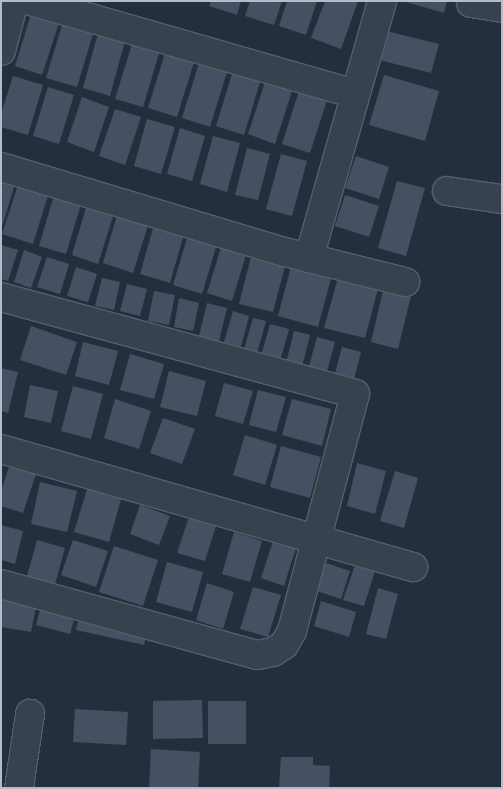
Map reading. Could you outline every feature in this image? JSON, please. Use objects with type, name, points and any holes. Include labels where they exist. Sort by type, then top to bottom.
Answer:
[{"type":"street","points":[[1,51],[14,1]]},
{"type":"street","points":[[31,1],[355,94]]},
{"type":"street","points":[[309,258],[382,1]]},
{"type":"street","points":[[471,3],[502,8]]},
{"type":"street","points":[[1,166],[309,258],[405,282]]},
{"type":"street","points":[[447,191],[502,199]]},
{"type":"street","points":[[1,297],[355,394],[292,631],[284,645],[273,652],[257,655],[1,584]]},
{"type":"street","points":[[1,449],[318,538],[413,567]]},
{"type":"street","points":[[19,788],[30,714]]},
{"type":"building","points":[[211,1],[241,1],[237,15],[209,6]]},
{"type":"building","points":[[250,1],[282,1],[274,25],[245,16]]},
{"type":"building","points":[[287,1],[317,1],[306,35],[279,26]]},
{"type":"building","points":[[325,1],[358,1],[341,49],[311,38]]},
{"type":"building","points":[[403,1],[447,1],[444,13]]},
{"type":"building","points":[[31,14],[59,23],[42,75],[15,66]]},
{"type":"building","points":[[62,25],[93,34],[77,87],[46,78]]},
{"type":"building","points":[[386,31],[439,44],[431,73],[379,60]]},
{"type":"building","points":[[98,33],[125,41],[110,96],[83,88]]},
{"type":"building","points":[[133,41],[160,50],[143,107],[115,99]]},
{"type":"building","points":[[166,50],[195,59],[177,117],[148,108]]},
{"type":"building","points":[[199,63],[227,72],[210,127],[182,118]]},
{"type":"building","points":[[233,71],[261,79],[244,135],[216,126]]},
{"type":"building","points":[[384,75],[439,91],[425,141],[369,125]]},
{"type":"building","points":[[13,76],[43,85],[28,135],[1,127],[1,114]]},
{"type":"building","points":[[266,79],[293,88],[275,144],[248,134]]},
{"type":"building","points":[[48,87],[74,95],[59,144],[33,136]]},
{"type":"building","points":[[299,91],[327,100],[310,153],[282,144]]},
{"type":"building","points":[[82,97],[109,107],[94,152],[67,142]]},
{"type":"building","points":[[115,109],[141,117],[125,165],[99,156]]},
{"type":"building","points":[[147,119],[175,127],[161,174],[134,166]]},
{"type":"building","points":[[180,128],[205,136],[192,181],[167,174]]},
{"type":"building","points":[[213,136],[240,143],[227,192],[200,184]]},
{"type":"building","points":[[247,148],[270,154],[258,200],[235,195]]},
{"type":"building","points":[[281,154],[307,161],[292,216],[266,209]]},
{"type":"building","points":[[356,156],[389,167],[379,199],[345,188]]},
{"type":"building","points":[[1,172],[17,177],[2,227],[1,226]]},
{"type":"building","points":[[20,179],[50,189],[33,244],[2,234]]},
{"type":"building","points":[[397,181],[425,188],[406,256],[378,248]]},
{"type":"building","points":[[55,192],[82,201],[66,254],[39,246]]},
{"type":"building","points":[[345,195],[379,206],[369,237],[335,226]]},
{"type":"building","points":[[88,201],[115,210],[98,264],[72,255]]},
{"type":"building","points":[[118,212],[149,222],[133,273],[103,263]]},
{"type":"building","points":[[154,225],[184,234],[170,283],[140,274]]},
{"type":"building","points":[[188,235],[217,244],[202,294],[173,285]]},
{"type":"building","points":[[222,244],[247,252],[232,301],[207,293]]},
{"type":"building","points":[[1,245],[18,250],[8,281],[1,279]]},
{"type":"building","points":[[24,250],[42,257],[31,288],[14,282]]},
{"type":"building","points":[[252,253],[286,262],[273,312],[239,304]]},
{"type":"building","points":[[47,257],[69,264],[60,294],[37,287]]},
{"type":"building","points":[[292,263],[332,275],[318,327],[278,316]]},
{"type":"building","points":[[76,267],[97,274],[88,302],[67,296]]},
{"type":"building","points":[[339,274],[379,285],[365,338],[324,328]]},
{"type":"building","points":[[102,278],[120,282],[114,310],[95,306]]},
{"type":"building","points":[[127,284],[147,289],[140,316],[120,311]]},
{"type":"building","points":[[384,286],[412,292],[398,349],[371,342]]},
{"type":"building","points":[[154,291],[175,295],[169,325],[148,321]]},
{"type":"building","points":[[179,298],[199,303],[193,331],[174,327]]},
{"type":"building","points":[[207,303],[227,308],[219,341],[199,336]]},
{"type":"building","points":[[233,311],[249,316],[241,347],[224,342]]},
{"type":"building","points":[[253,318],[266,321],[257,353],[244,349]]},
{"type":"building","points":[[270,324],[289,329],[280,361],[261,356]]},
{"type":"building","points":[[31,326],[77,342],[66,375],[20,360]]},
{"type":"building","points":[[294,331],[310,335],[302,367],[286,363]]},
{"type":"building","points":[[317,337],[335,342],[326,375],[308,370]]},
{"type":"building","points":[[83,342],[118,351],[109,385],[75,376]]},
{"type":"building","points":[[342,347],[361,352],[353,383],[334,377]]},
{"type":"building","points":[[130,354],[164,364],[154,399],[120,390]]},
{"type":"building","points":[[1,368],[18,372],[8,413],[1,411]]},
{"type":"building","points":[[169,371],[206,381],[197,416],[160,407]]},
{"type":"building","points":[[224,383],[253,391],[243,424],[215,416]]},
{"type":"building","points":[[30,385],[58,391],[51,423],[24,417]]},
{"type":"building","points":[[73,386],[103,394],[91,439],[61,431]]},
{"type":"building","points":[[258,390],[286,397],[276,432],[249,425]]},
{"type":"building","points":[[115,399],[151,411],[139,449],[104,438]]},
{"type":"building","points":[[292,399],[331,409],[322,446],[282,435]]},
{"type":"building","points":[[163,418],[195,429],[182,464],[150,453]]},
{"type":"building","points":[[245,435],[277,445],[265,485],[233,475]]},
{"type":"building","points":[[281,446],[321,457],[310,498],[270,487]]},
{"type":"building","points":[[357,463],[386,471],[375,514],[347,506]]},
{"type":"building","points":[[10,464],[36,474],[23,513],[1,506],[1,491]]},
{"type":"building","points":[[395,471],[418,478],[404,528],[380,521]]},
{"type":"building","points":[[40,482],[77,491],[67,532],[31,524]]},
{"type":"building","points":[[88,486],[122,496],[109,542],[74,532]]},
{"type":"building","points":[[140,505],[170,516],[159,545],[130,534]]},
{"type":"building","points":[[189,517],[216,526],[205,561],[177,553]]},
{"type":"building","points":[[1,525],[23,531],[15,564],[1,560]]},
{"type":"building","points":[[234,532],[262,541],[250,582],[222,574]]},
{"type":"building","points":[[37,540],[65,548],[55,584],[27,576]]},
{"type":"building","points":[[73,540],[108,551],[96,587],[61,575]]},
{"type":"building","points":[[273,541],[296,548],[284,586],[261,578]]},
{"type":"building","points":[[114,546],[158,560],[143,606],[99,592]]},
{"type":"building","points":[[167,562],[203,572],[192,612],[156,602]]},
{"type":"building","points":[[323,562],[350,571],[341,599],[314,590]]},
{"type":"building","points":[[356,562],[376,568],[364,606],[343,600]]},
{"type":"building","points":[[207,583],[234,592],[223,629],[196,620]]},
{"type":"building","points":[[253,587],[281,595],[268,637],[240,629]]},
{"type":"building","points":[[378,588],[398,594],[386,639],[366,634]]},
{"type":"building","points":[[1,595],[37,602],[31,632],[1,627]]},
{"type":"building","points":[[321,601],[356,612],[349,637],[314,626]]},
{"type":"building","points":[[42,603],[76,612],[70,634],[36,625]]},
{"type":"building","points":[[80,613],[147,628],[144,645],[76,630]]},
{"type":"building","points":[[202,700],[203,738],[153,739],[153,701]]},
{"type":"building","points":[[208,701],[246,701],[246,744],[208,744]]},
{"type":"building","points":[[75,709],[128,712],[126,745],[73,742]]},
{"type":"building","points":[[151,749],[200,752],[198,788],[149,788]]},
{"type":"building","points":[[281,757],[313,757],[313,765],[330,766],[329,788],[279,788]]}]
